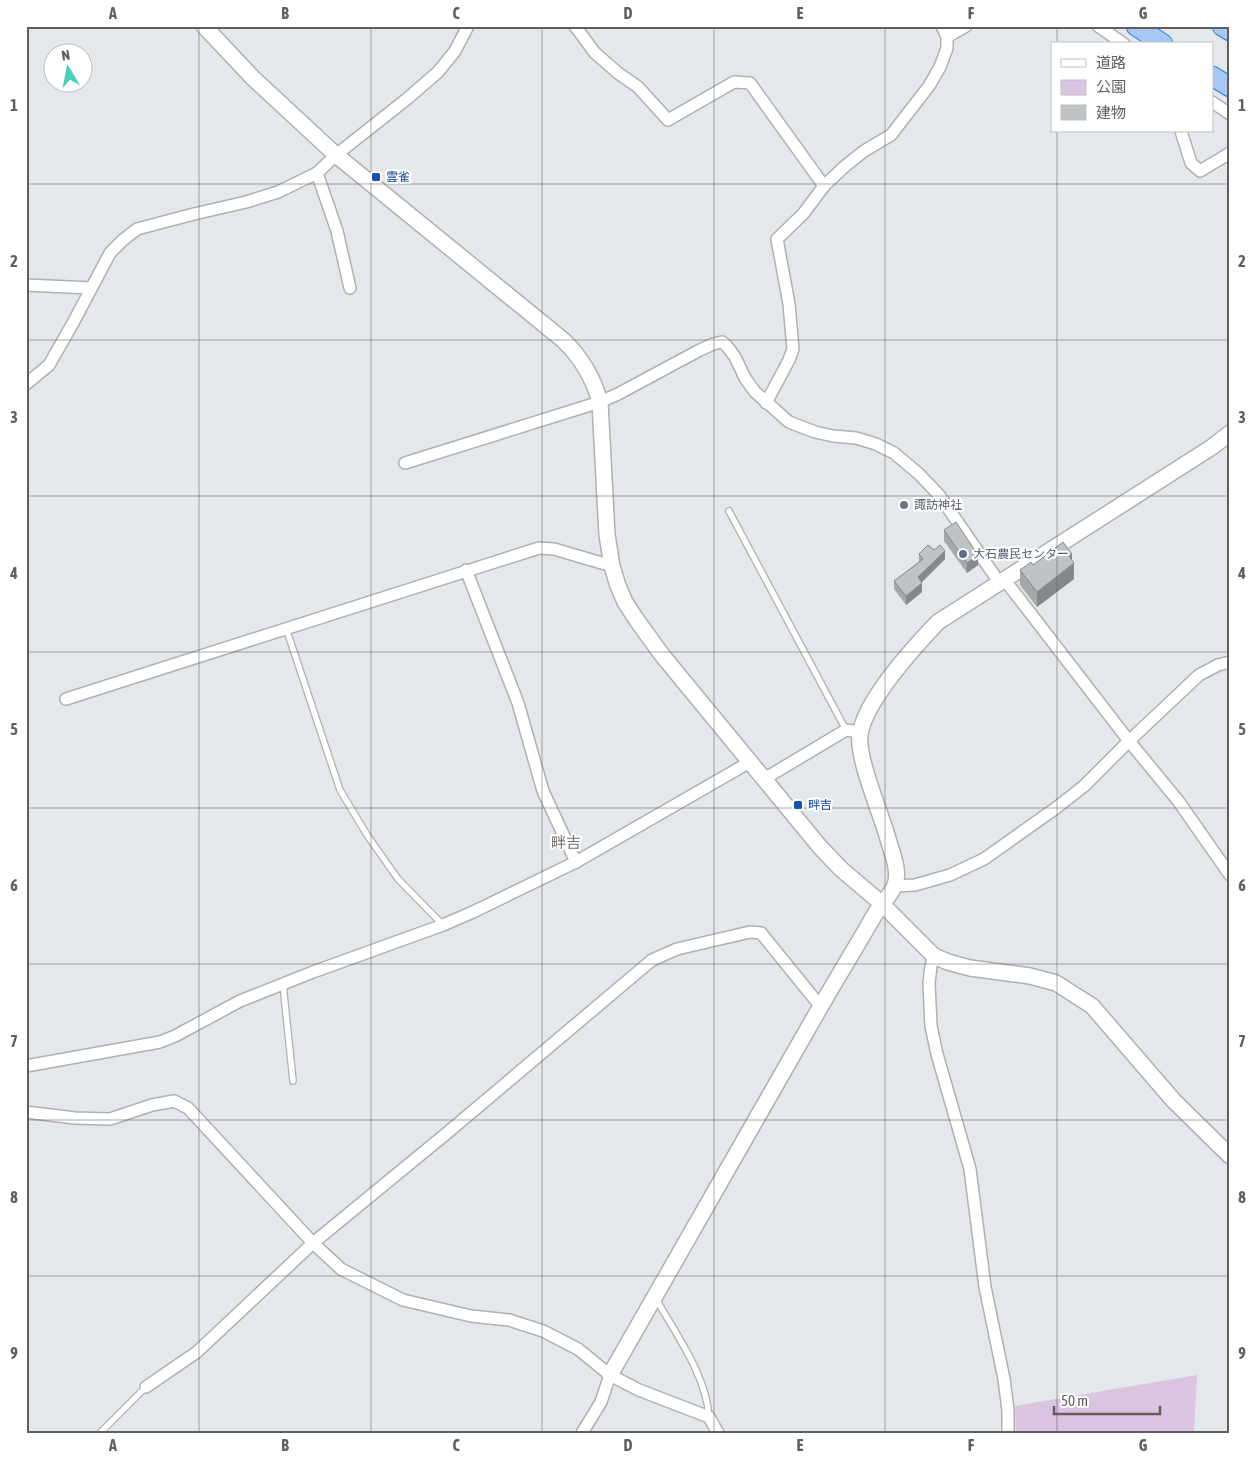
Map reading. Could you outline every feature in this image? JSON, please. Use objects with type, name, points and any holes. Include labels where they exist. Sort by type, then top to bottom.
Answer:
[{"type":"highway","points":[[1136,26],[1160,42]]},
{"type":"highway","points":[[1222,26],[1230,31]]},
{"type":"highway","points":[[1214,77],[1230,87]]},
{"type":"street","points":[[204,26],[254,78],[336,155],[576,352],[590,373],[600,402],[607,535],[612,566],[625,602],[646,634],[820,847],[841,869],[882,904],[934,956],[970,968],[1030,976],[1056,983],[1092,1006],[1174,1101],[1230,1156]]},
{"type":"street","points":[[26,384],[49,365],[110,253],[123,240],[137,229],[246,202],[278,192],[317,173],[336,155],[438,72],[455,51],[468,26]]},
{"type":"street","points":[[576,26],[595,53],[638,87],[668,120],[734,82],[750,83],[824,186]]},
{"type":"street","points":[[766,403],[793,349],[790,304],[777,239],[803,214],[824,186],[844,166],[864,151],[891,135],[929,86],[940,67],[947,48],[944,31],[966,26]]},
{"type":"street","points":[[1098,26],[1121,42]]},
{"type":"street","points":[[1214,103],[1230,114]]},
{"type":"street","points":[[1180,132],[1191,163],[1200,171],[1230,153]]},
{"type":"street","points":[[317,173],[337,231],[350,288]]},
{"type":"street","points":[[26,285],[91,288]]},
{"type":"street","points":[[405,463],[600,402],[712,344],[722,342],[734,357],[755,392],[789,422],[815,432],[856,438],[876,444],[894,453],[939,494],[1002,581],[1180,802],[1230,875]]},
{"type":"street","points":[[764,779],[854,731],[863,723],[874,701],[906,656],[938,622],[1212,447],[1230,433]]},
{"type":"street","points":[[66,699],[539,548],[554,549],[612,566]]},
{"type":"street","points":[[466,570],[518,703],[543,791],[576,862]]},
{"type":"street","points":[[895,886],[915,885],[941,878],[984,859],[1084,786],[1199,675],[1218,665],[1230,662]]},
{"type":"street","points":[[582,1433],[601,1402],[610,1375],[821,1007],[882,904],[895,886],[897,875],[895,863],[863,763],[860,736],[854,731]]},
{"type":"street","points":[[26,1066],[160,1042],[175,1036],[240,1001],[443,925],[576,862],[750,762]]},
{"type":"street","points":[[146,1387],[197,1352],[313,1243],[652,960],[677,948],[750,932],[761,932],[821,1007]]},
{"type":"street","points":[[934,956],[929,983],[931,1026],[937,1054],[970,1169],[985,1287],[1004,1379],[1008,1410],[1008,1433]]},
{"type":"street","points":[[26,1112],[67,1118],[110,1120],[152,1105],[174,1101],[188,1108],[313,1243],[341,1270],[404,1300],[471,1316],[509,1320],[543,1331],[578,1349],[610,1375],[639,1390],[709,1417],[718,1433]]},
{"type":"lane","points":[[728,511],[854,731]]},
{"type":"lane","points":[[286,628],[340,790],[367,835],[398,879],[443,925]]},
{"type":"lane","points":[[283,984],[293,1081]]},
{"type":"lane","points":[[655,1297],[701,1380],[708,1403],[709,1417]]},
{"type":"lane","points":[[100,1433],[146,1387]]},
{"type":"green space","points":[[1197,1375],[1194,1433],[1016,1433],[1015,1406]]},
{"type":"building","points":[[956,522],[978,555],[967,563],[944,530]]},
{"type":"building","points":[[1063,542],[1072,554],[1069,556],[1074,563],[1037,592],[1020,570],[1031,562],[1033,565]]},
{"type":"building","points":[[928,545],[934,550],[940,545],[945,551],[918,577],[922,583],[906,596],[894,581],[923,559],[919,554]]},
{"type":"place","name":"雲雀","points":[[376,177]]},
{"type":"place","name":"諏訪神社","points":[[904,505]]},
{"type":"place","name":"大石農民センター","points":[[963,554]]},
{"type":"place","name":"畔吉","points":[[798,805]]},
{"type":"district","name":"畔吉","points":[[566,842]]}]
